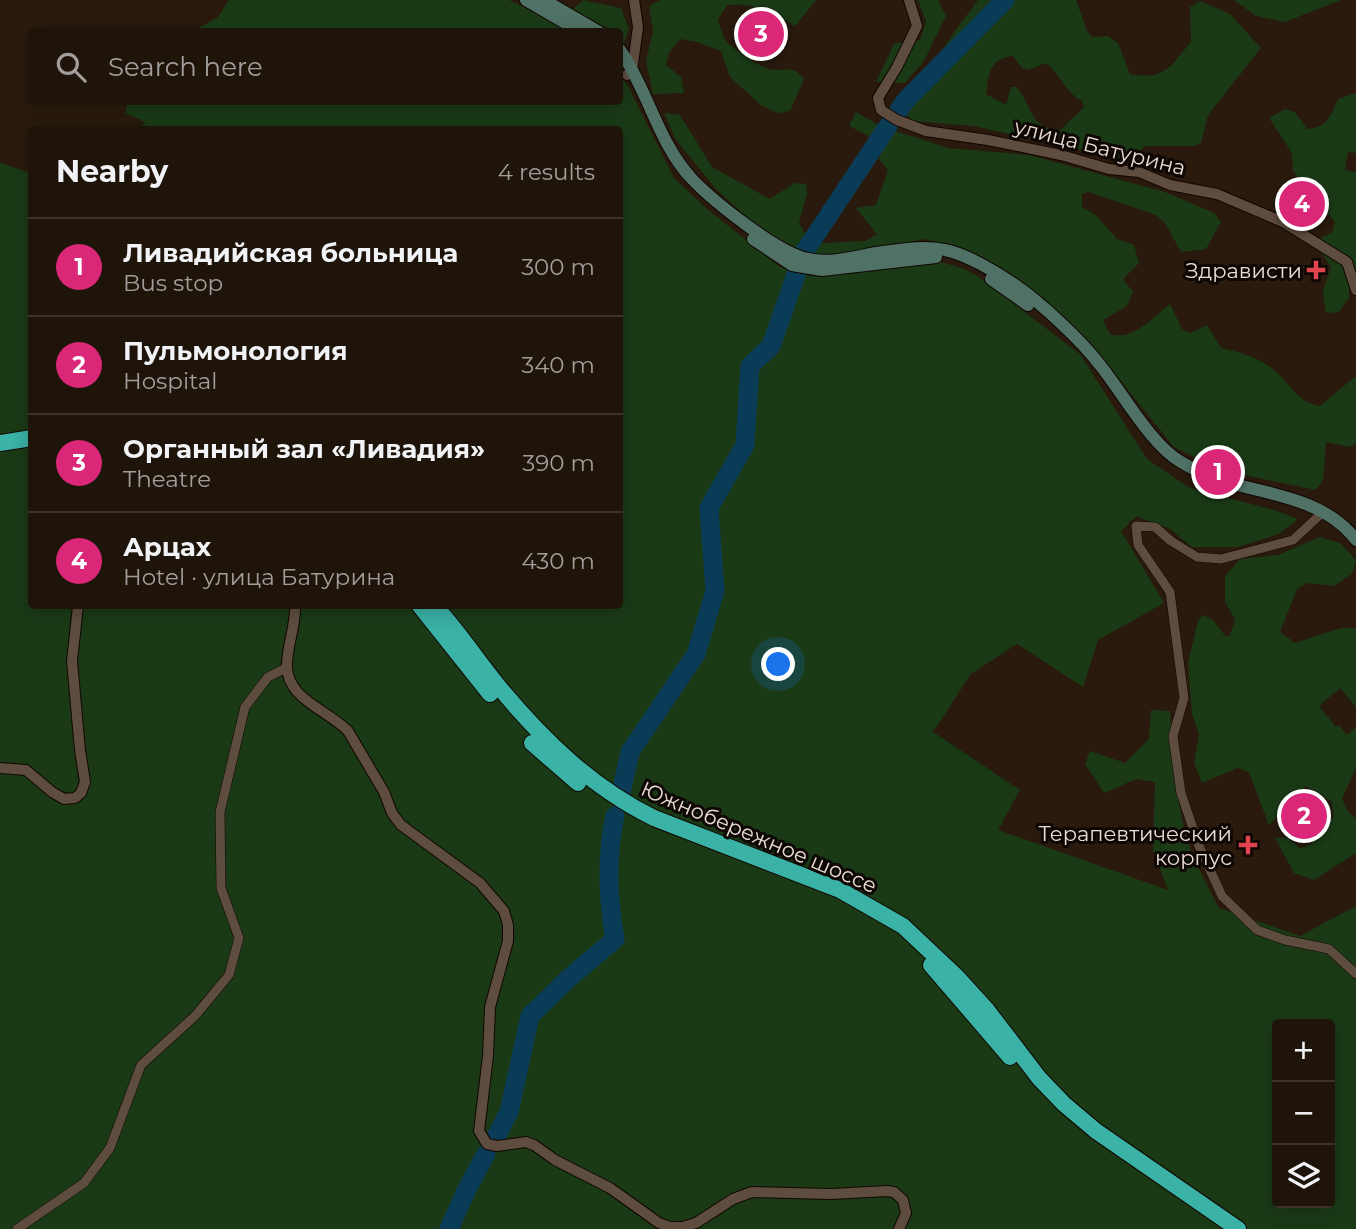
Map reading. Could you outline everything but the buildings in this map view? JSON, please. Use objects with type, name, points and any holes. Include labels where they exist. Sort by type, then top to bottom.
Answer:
[{"type":"highway","points":[[0,443],[28,439]]},
{"type":"highway","points":[[0,453],[28,449]]},
{"type":"highway","name":"Южнобережное шоссе","points":[[422,609],[532,742],[561,770],[592,794],[643,823],[831,895],[866,914],[921,954],[1056,1108],[1088,1136],[1222,1229]]},
{"type":"highway","name":"Южнобережное шоссе","points":[[438,609],[498,686],[570,764],[625,804],[654,818],[840,890],[903,926],[955,975],[987,1010],[1039,1078],[1063,1104],[1096,1131],[1238,1229]]},
{"type":"main road","points":[[526,0],[574,28]]},
{"type":"main road","points":[[544,0],[592,28]]},
{"type":"main road","points":[[623,57],[669,145],[691,178],[762,237],[807,259],[835,261],[908,249],[945,250],[977,263],[1025,293],[1098,361],[1150,433],[1177,460],[1215,480],[1290,498],[1346,527],[1356,540]]},
{"type":"main road","points":[[623,66],[630,73]]},
{"type":"street","points":[[630,73],[638,27],[634,0]]},
{"type":"street","name":"улица Батурина","points":[[909,0],[917,26],[878,98],[881,110],[897,120],[926,131],[1061,155],[1109,169],[1139,172],[1170,185],[1217,194],[1283,222],[1351,264],[1356,290]]},
{"type":"street","points":[[1320,514],[1293,540],[1221,559],[1197,557],[1154,527],[1136,526],[1138,545],[1170,592],[1184,698],[1173,736],[1181,793],[1199,845],[1223,896],[1257,930],[1285,940],[1329,949],[1356,974]]},
{"type":"street","points":[[0,768],[26,770],[64,799],[75,798],[81,793],[85,782],[72,661],[78,609]]},
{"type":"street","points":[[295,609],[286,668],[289,682],[307,701],[348,731],[401,825],[480,883],[504,911],[508,925],[508,941],[490,1007],[488,1056],[479,1131],[487,1144],[497,1146],[526,1142],[534,1145],[555,1160],[610,1188],[659,1223],[670,1227],[696,1223],[733,1199],[752,1192],[831,1195],[887,1191],[894,1192],[903,1200],[906,1213],[899,1229]]},
{"type":"street","points":[[17,1229],[83,1183],[110,1148],[141,1065],[195,1016],[229,975],[239,938],[221,888],[220,812],[245,707],[268,677],[286,668]]},
{"type":"green space","points":[[229,0],[509,0],[565,28],[199,28],[218,17]]},
{"type":"green space","points":[[583,0],[621,8],[629,29],[624,43],[623,28],[607,28],[573,9]]},
{"type":"green space","points":[[661,0],[816,0],[795,26],[771,12],[737,4],[727,5],[718,20],[726,41],[746,57],[769,69],[795,71],[804,79],[790,111],[778,113],[762,106],[730,77],[721,51],[680,39],[669,53],[666,65],[681,77],[684,93],[653,94],[646,61],[653,31],[649,6]]},
{"type":"green space","points":[[918,0],[938,0],[946,16],[924,61],[905,83],[876,82],[894,44],[920,40],[926,21]]},
{"type":"green space","points":[[978,0],[1076,0],[1087,31],[1092,37],[1108,36],[1118,43],[1130,74],[1152,75],[1172,65],[1191,42],[1190,7],[1200,1],[1230,14],[1261,48],[1208,115],[1201,143],[1194,146],[1145,146],[1130,161],[973,126],[913,121],[907,115],[919,87]],"holes":[[[1013,56],[1022,68],[1028,70],[1046,63],[1071,93],[1082,101],[1084,107],[1060,130],[1037,121],[1017,87],[1011,87],[1006,105],[986,94],[992,68],[999,60]]]},
{"type":"green space","points":[[1234,0],[1341,0],[1285,22],[1256,16]]},
{"type":"green space","points":[[623,79],[674,178],[707,209],[780,267],[809,276],[937,261],[962,268],[976,275],[1080,354],[1147,459],[1190,488],[1298,519],[1279,534],[1237,547],[1192,547],[1170,529],[1136,516],[1121,531],[1164,603],[1098,640],[1083,687],[1017,644],[971,674],[933,732],[1020,790],[998,830],[1168,890],[1153,850],[1155,782],[1136,779],[1104,793],[1085,764],[1090,751],[1125,763],[1149,739],[1151,710],[1170,711],[1176,785],[1184,829],[1219,908],[1300,936],[1356,906],[1356,1229],[0,1229],[0,163],[28,172],[28,609],[623,609],[623,126],[142,126],[146,123],[126,113],[127,105],[623,105]]},
{"type":"green space","points":[[1356,93],[1356,153],[1348,152],[1345,170],[1356,172],[1356,275],[1349,269],[1349,298],[1339,312],[1326,313],[1323,291],[1331,267],[1313,241],[1332,233],[1335,222],[1293,171],[1292,153],[1269,118],[1285,109],[1295,112],[1307,129],[1314,128],[1327,120],[1338,99]]},
{"type":"green space","points":[[856,112],[880,126],[948,148],[1029,155],[1165,192],[1214,213],[1221,222],[1206,249],[1181,252],[1165,223],[1156,215],[1089,192],[1082,194],[1082,207],[1096,215],[1117,239],[1134,245],[1139,263],[1123,279],[1133,292],[1127,306],[1103,320],[1110,334],[1126,335],[1134,331],[1170,304],[1182,329],[1190,333],[1207,325],[1221,348],[1267,365],[1305,401],[1312,404],[1320,406],[1356,376],[1356,443],[1351,447],[1326,442],[1323,480],[1316,490],[1220,470],[1174,447],[1090,343],[1069,328],[1045,299],[1002,268],[970,251],[925,239],[828,258],[794,253],[765,234],[717,190],[676,140],[664,113],[680,115],[712,167],[770,199],[795,183],[806,184],[807,194],[799,223],[807,237],[822,243],[865,241],[877,234],[856,208],[876,205],[888,170],[879,159],[883,143],[849,126]]},
{"type":"green space","points":[[1320,537],[1340,543],[1356,560],[1352,574],[1334,586],[1308,583],[1297,589],[1280,632],[1295,643],[1341,628],[1356,628],[1356,707],[1340,688],[1319,706],[1336,727],[1339,725],[1347,735],[1356,727],[1356,768],[1342,798],[1346,809],[1356,819],[1356,853],[1314,880],[1294,873],[1275,838],[1288,838],[1300,848],[1310,845],[1333,817],[1332,802],[1306,786],[1269,825],[1249,772],[1237,768],[1202,783],[1194,763],[1199,735],[1192,713],[1188,662],[1198,621],[1202,615],[1212,619],[1226,637],[1230,635],[1235,619],[1225,602],[1225,576],[1240,559],[1278,555]]},
{"type":"waterway","points":[[899,110],[1005,0]]},
{"type":"waterway","points":[[805,251],[888,126]]},
{"type":"waterway","points":[[621,793],[630,752],[696,654],[715,591],[709,508],[745,445],[750,366],[771,346],[797,272]]},
{"type":"waterway","points":[[496,1137],[509,1112],[530,1016],[615,939],[609,877],[615,816]]},
{"type":"waterway","points":[[449,1229],[486,1154]]},
{"type":"place","name":"Органный зал «Ливадия»","points":[[761,34]]},
{"type":"place","name":"Арцах","points":[[1302,204]]},
{"type":"place","name":"Здрависти","points":[[1316,270]]},
{"type":"place","name":"Ливадийская больница","points":[[1218,472]]},
{"type":"place","name":"Пульмонология","points":[[1304,816]]},
{"type":"place","name":"Терапевтический корпус","points":[[1248,845]]}]
